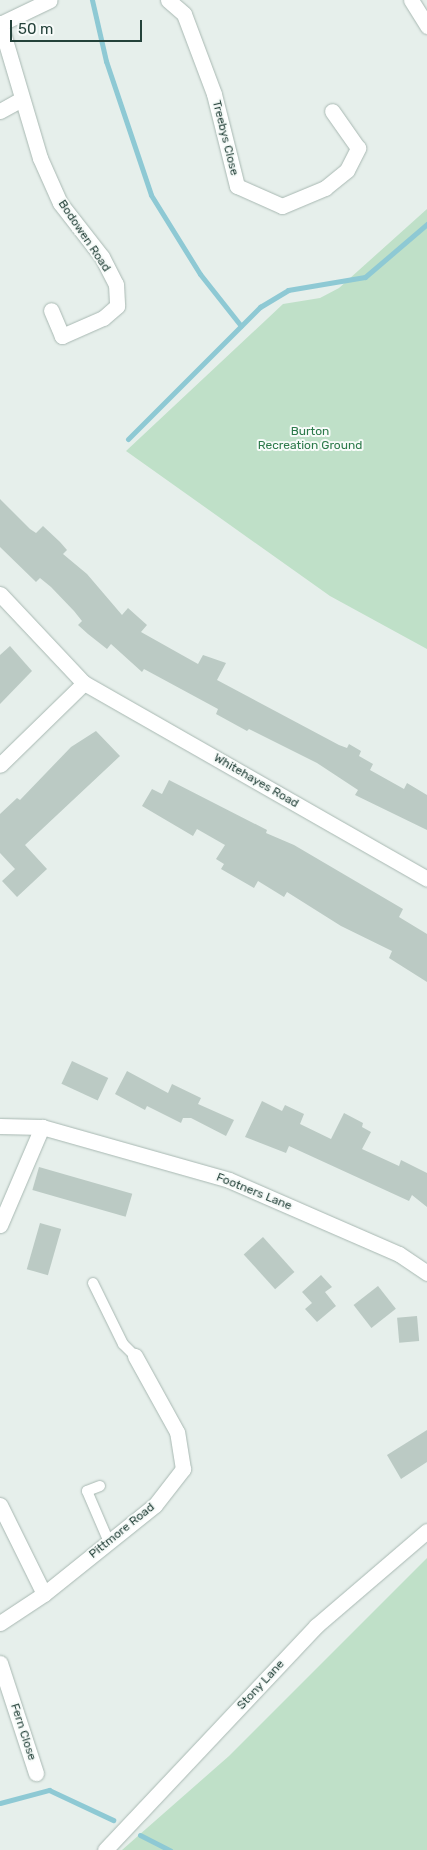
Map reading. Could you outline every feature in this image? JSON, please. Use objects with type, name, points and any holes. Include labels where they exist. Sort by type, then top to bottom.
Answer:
[{"type":"street","points":[[0,23],[50,0]]},
{"type":"street","name":"Treebys Close","points":[[168,0],[184,14],[198,50],[214,94],[236,186],[282,206],[325,188],[348,170],[358,148],[332,111]]},
{"type":"street","points":[[411,0],[427,26]]},
{"type":"street","name":"Bodowen Road","points":[[0,23],[20,100],[60,203],[102,257],[116,284],[117,306],[102,318],[62,336],[51,310]]},
{"type":"street","points":[[0,111],[20,100]]},
{"type":"street","name":"Whitehayes Road","points":[[0,594],[84,683],[427,879]]},
{"type":"street","points":[[0,765],[84,683]]},
{"type":"street","name":"Footners Lane","points":[[0,1126],[42,1128],[229,1180],[399,1254],[427,1273]]},
{"type":"street","points":[[0,1225],[42,1128]]},
{"type":"street","name":"Pittmore Road","points":[[0,1624],[44,1594],[155,1505],[184,1469],[177,1432],[135,1356]]},
{"type":"street","points":[[0,1505],[44,1594]]},
{"type":"street","name":"Stony Lane","points":[[105,1850],[316,1626],[427,1531]]},
{"type":"street","name":"Fern Close","points":[[0,1663],[36,1773]]},
{"type":"lane","points":[[94,1283],[123,1344],[135,1356]]},
{"type":"lane","points":[[100,1486],[87,1491],[109,1542]]},
{"type":"green space","name":"Burton Recreation Ground","points":[[427,209],[427,649],[330,596],[126,451],[283,304],[320,298],[339,288]]},
{"type":"green space","points":[[427,1558],[427,1850],[122,1850],[229,1756]]},
{"type":"building","points":[[0,499],[30,529],[36,533],[43,526],[60,542],[67,550],[63,554],[87,574],[122,615],[128,608],[147,625],[141,632],[198,664],[203,655],[226,663],[217,680],[339,745],[347,748],[349,744],[361,751],[359,756],[373,764],[370,770],[404,789],[407,783],[427,795],[427,830],[355,795],[358,790],[317,763],[249,729],[247,731],[216,714],[218,709],[144,669],[142,672],[111,644],[107,649],[78,625],[82,621],[51,587],[40,578],[36,582],[0,547]]},
{"type":"building","points":[[10,646],[32,671],[0,704],[0,655]]},
{"type":"building","points":[[96,731],[120,756],[25,845],[47,869],[17,897],[2,881],[15,869],[0,853],[0,814],[17,798],[20,800],[71,747]]},
{"type":"building","points":[[169,780],[267,830],[266,833],[294,845],[403,909],[399,917],[427,934],[427,982],[389,958],[392,951],[341,926],[287,892],[284,897],[258,881],[254,888],[221,869],[224,864],[216,859],[225,845],[197,829],[193,836],[142,806],[152,789],[162,794]]},
{"type":"building","points":[[72,1061],[108,1078],[98,1101],[61,1084]]},
{"type":"building","points":[[127,1071],[168,1093],[172,1084],[201,1098],[198,1104],[234,1120],[226,1136],[191,1118],[183,1118],[181,1123],[147,1106],[145,1110],[115,1094]]},
{"type":"building","points":[[262,1101],[282,1111],[285,1105],[304,1114],[300,1124],[331,1139],[344,1113],[363,1123],[362,1127],[371,1132],[362,1149],[399,1166],[401,1160],[427,1173],[427,1207],[412,1195],[409,1201],[289,1146],[286,1153],[245,1137]]},
{"type":"building","points":[[39,1167],[132,1194],[126,1217],[32,1190]]},
{"type":"building","points":[[40,1223],[61,1229],[48,1275],[27,1269]]},
{"type":"building","points":[[263,1237],[294,1272],[275,1289],[244,1254]]},
{"type":"building","points":[[321,1275],[332,1287],[325,1292],[336,1306],[317,1322],[305,1309],[312,1303],[302,1292]]},
{"type":"building","points":[[378,1286],[396,1309],[371,1328],[354,1305]]},
{"type":"building","points":[[417,1316],[419,1341],[399,1343],[397,1318]]},
{"type":"building","points":[[427,1430],[427,1462],[401,1479],[387,1455]]},
{"type":"waterway","points":[[92,0],[106,61],[151,195],[200,274],[241,326]]},
{"type":"waterway","points":[[128,439],[260,307],[288,290],[365,277],[427,224]]},
{"type":"waterway","points":[[0,1803],[49,1790],[113,1820]]},
{"type":"waterway","points":[[140,1835],[170,1850]]}]
